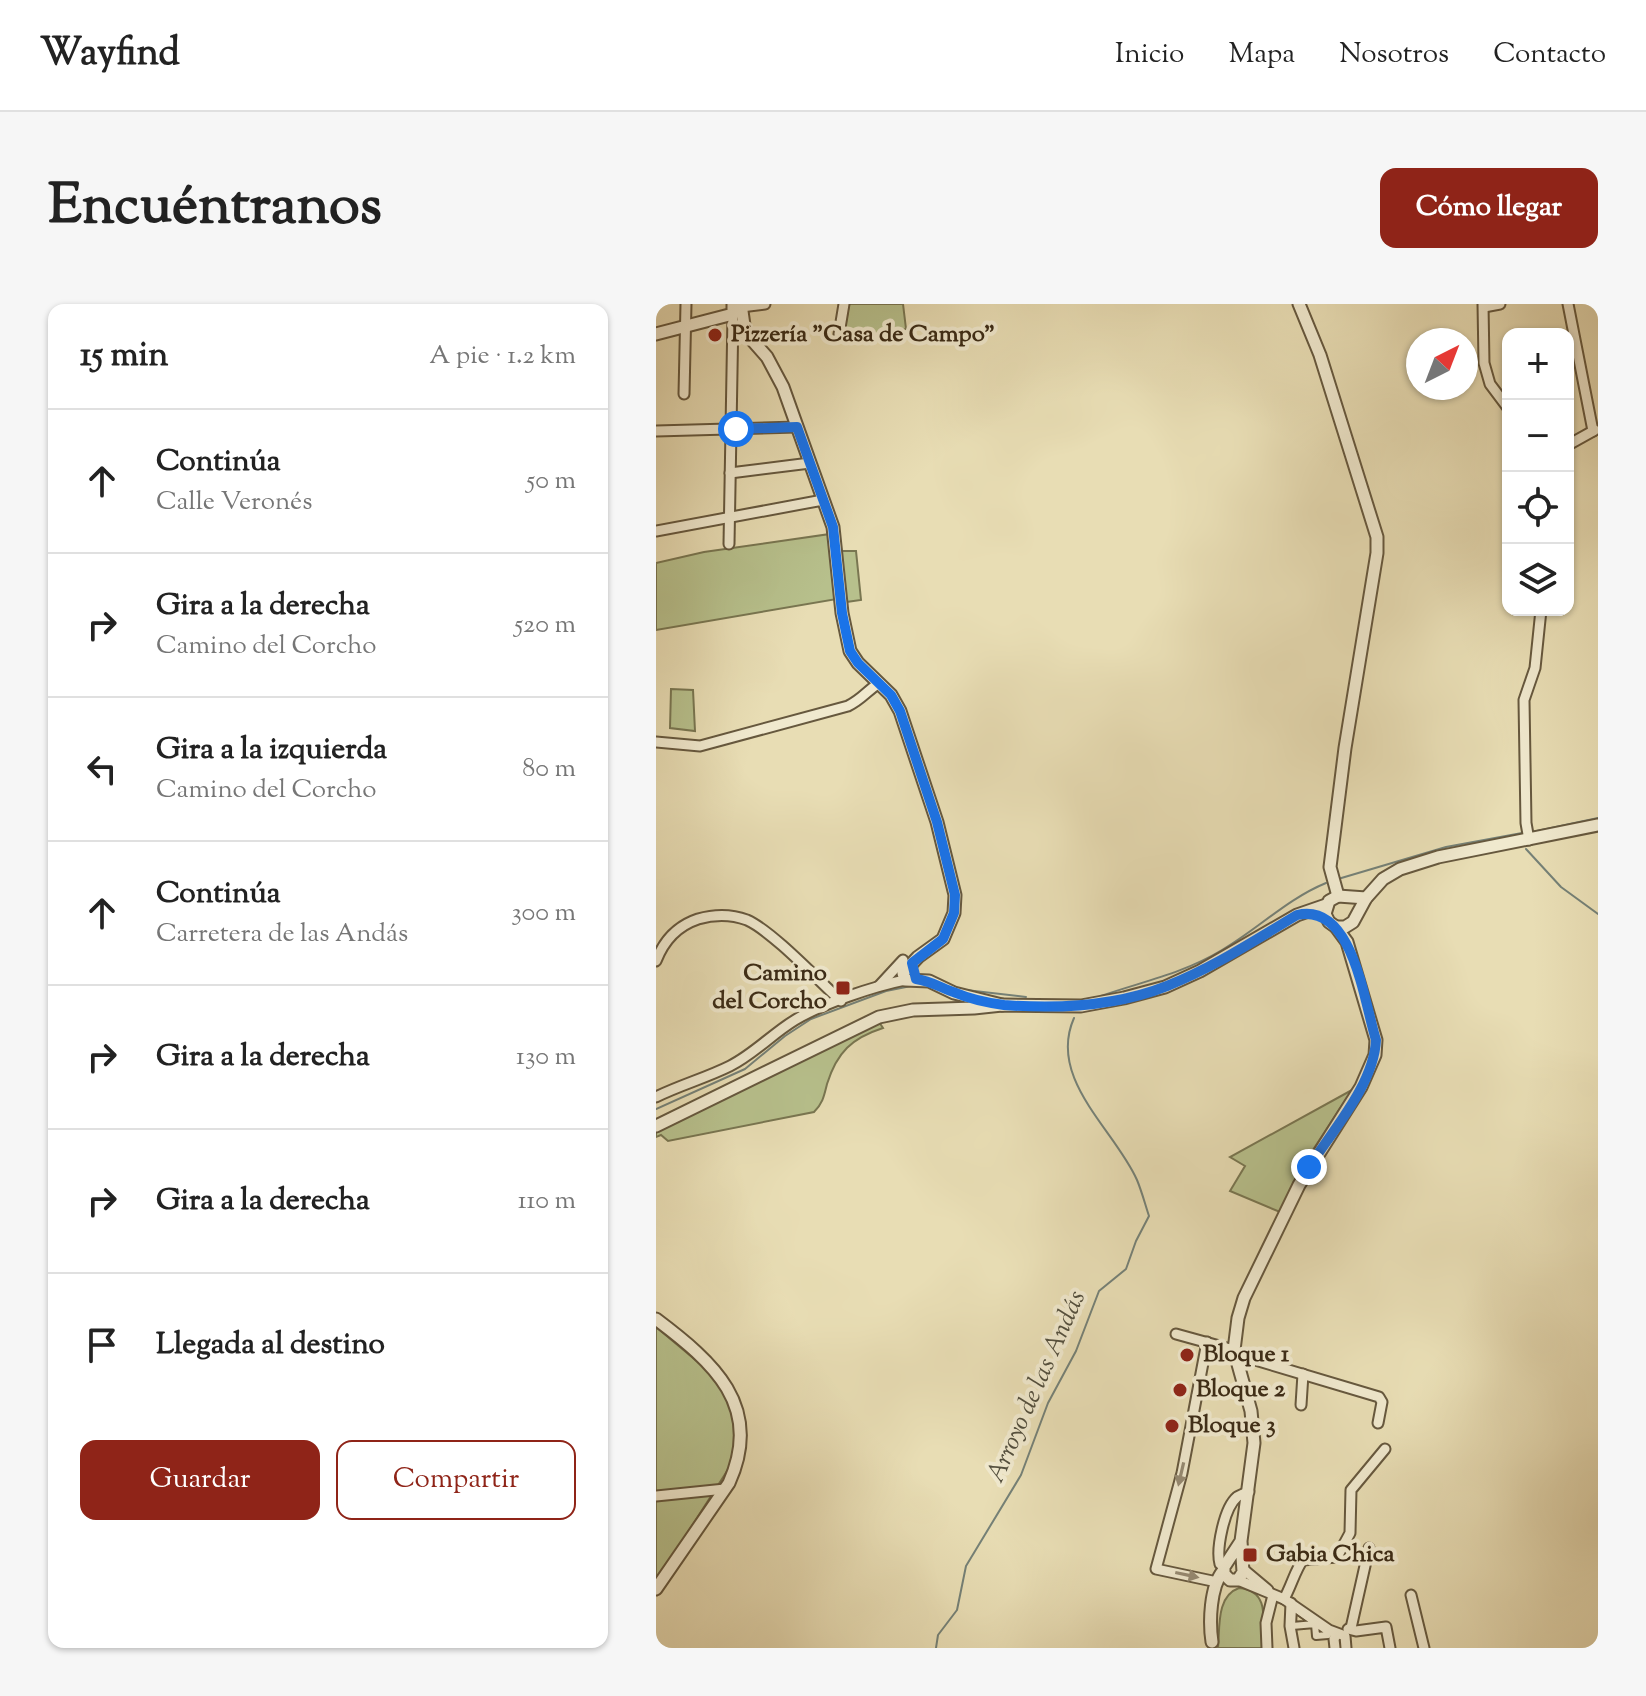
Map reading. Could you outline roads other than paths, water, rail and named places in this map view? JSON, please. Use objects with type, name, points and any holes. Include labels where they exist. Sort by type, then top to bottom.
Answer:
[{"type":"street","points":[[684,394],[686,304]]},
{"type":"street","points":[[656,334],[686,327],[737,307],[765,304]]},
{"type":"street","points":[[839,334],[844,304]]},
{"type":"street","points":[[1299,304],[1320,355],[1377,537],[1330,867],[1344,897],[1355,905],[1357,914]]},
{"type":"street","points":[[1500,304],[1483,305],[1484,363],[1490,384],[1502,400]]},
{"type":"street","points":[[1568,304],[1596,430],[1574,442]]},
{"type":"street","points":[[737,307],[745,332],[772,363],[783,387],[833,527],[844,631],[850,651],[891,695],[900,711],[937,822],[955,895],[954,913],[943,939],[908,961],[879,986]]},
{"type":"street","points":[[729,544],[730,429],[737,307]]},
{"type":"street","points":[[656,431],[797,427]]},
{"type":"street","points":[[730,473],[810,463]]},
{"type":"street","points":[[656,531],[823,500]]},
{"type":"street","points":[[1529,840],[1524,700],[1535,668],[1540,616]]},
{"type":"street","points":[[656,742],[700,746],[848,706],[861,700],[879,683]]},
{"type":"street","points":[[1347,942],[1349,925],[1366,898],[1383,879],[1400,869],[1438,857],[1598,825]]},
{"type":"street","points":[[656,1126],[879,1017],[955,1000],[1002,1005],[1081,1006],[1124,998],[1165,987],[1200,971],[1297,915],[1344,897],[1366,898]]},
{"type":"street","points":[[1326,905],[1326,919]]},
{"type":"street","points":[[1212,1645],[1218,1602],[1239,1574],[1254,1430],[1235,1352],[1238,1318],[1244,1298],[1299,1185],[1361,1087],[1375,1055],[1376,1040],[1347,942],[1326,919],[1308,913]]},
{"type":"street","points":[[656,961],[679,927],[705,917],[735,916],[761,929],[841,1001]]},
{"type":"street","points":[[1336,927],[1349,925]]},
{"type":"street","points":[[904,979],[908,961]]},
{"type":"street","points":[[656,1097],[754,1052],[794,1020],[904,979],[938,984],[955,1000],[974,1008],[1002,1005]]},
{"type":"street","points":[[656,1319],[723,1380],[736,1406],[741,1437],[736,1468],[725,1489],[656,1589]]},
{"type":"street","points":[[1176,1334],[1379,1397],[1382,1402],[1378,1423]]},
{"type":"street","points":[[1207,1342],[1182,1473],[1156,1569],[1223,1571],[1234,1561],[1239,1574],[1340,1635],[1346,1648]]},
{"type":"street","points":[[1301,1405],[1303,1374]]},
{"type":"street","points":[[1294,1648],[1288,1601],[1303,1560],[1337,1557],[1350,1533],[1351,1490],[1385,1449]]},
{"type":"street","points":[[656,1496],[725,1489]]},
{"type":"street","points":[[1239,1574],[1225,1577],[1218,1556],[1225,1521],[1237,1496],[1249,1492]]},
{"type":"street","points":[[1212,1645],[1213,1605],[1223,1571],[1241,1541]]},
{"type":"street","points":[[1340,1635],[1369,1548]]},
{"type":"street","points":[[1267,1648],[1266,1623],[1271,1594]]},
{"type":"street","points":[[1411,1595],[1424,1648]]},
{"type":"street","points":[[1293,1607],[1328,1632],[1328,1635],[1316,1636],[1315,1624],[1292,1626],[1291,1609],[1293,1607]]},
{"type":"street","points":[[1340,1635],[1386,1627],[1390,1648]]},
{"type":"waterway","name":"Arroyo de las Andás","points":[[1532,832],[1598,818]]},
{"type":"waterway","name":"Arroyo de las Andás","points":[[1338,879],[1446,847],[1522,833]]},
{"type":"waterway","points":[[1526,849],[1561,887],[1598,914]]},
{"type":"waterway","name":"Arroyo de las Andás","points":[[1101,996],[1207,958],[1298,897],[1326,883]]},
{"type":"waterway","points":[[656,1109],[745,1069],[811,1019],[886,991],[911,986]]},
{"type":"waterway","points":[[966,990],[1026,997]]},
{"type":"waterway","name":"Arroyo de las Andás","points":[[936,1648],[938,1635],[957,1610],[966,1566],[1021,1475],[1048,1403],[1076,1351],[1099,1291],[1126,1269],[1149,1216],[1127,1161],[1076,1083],[1069,1062],[1068,1040],[1074,1018]]},
{"type":"place","name":"Pizzería \"Casa de Campo\"","points":[[715,335]]},
{"type":"place","name":"Camino del Corcho","points":[[843,988]]},
{"type":"place","name":"Bloque 1","points":[[1187,1355]]},
{"type":"place","name":"Bloque 2","points":[[1180,1390]]},
{"type":"place","name":"Bloque 3","points":[[1172,1426]]},
{"type":"place","name":"Gabia Chica","points":[[1250,1555]]}]
